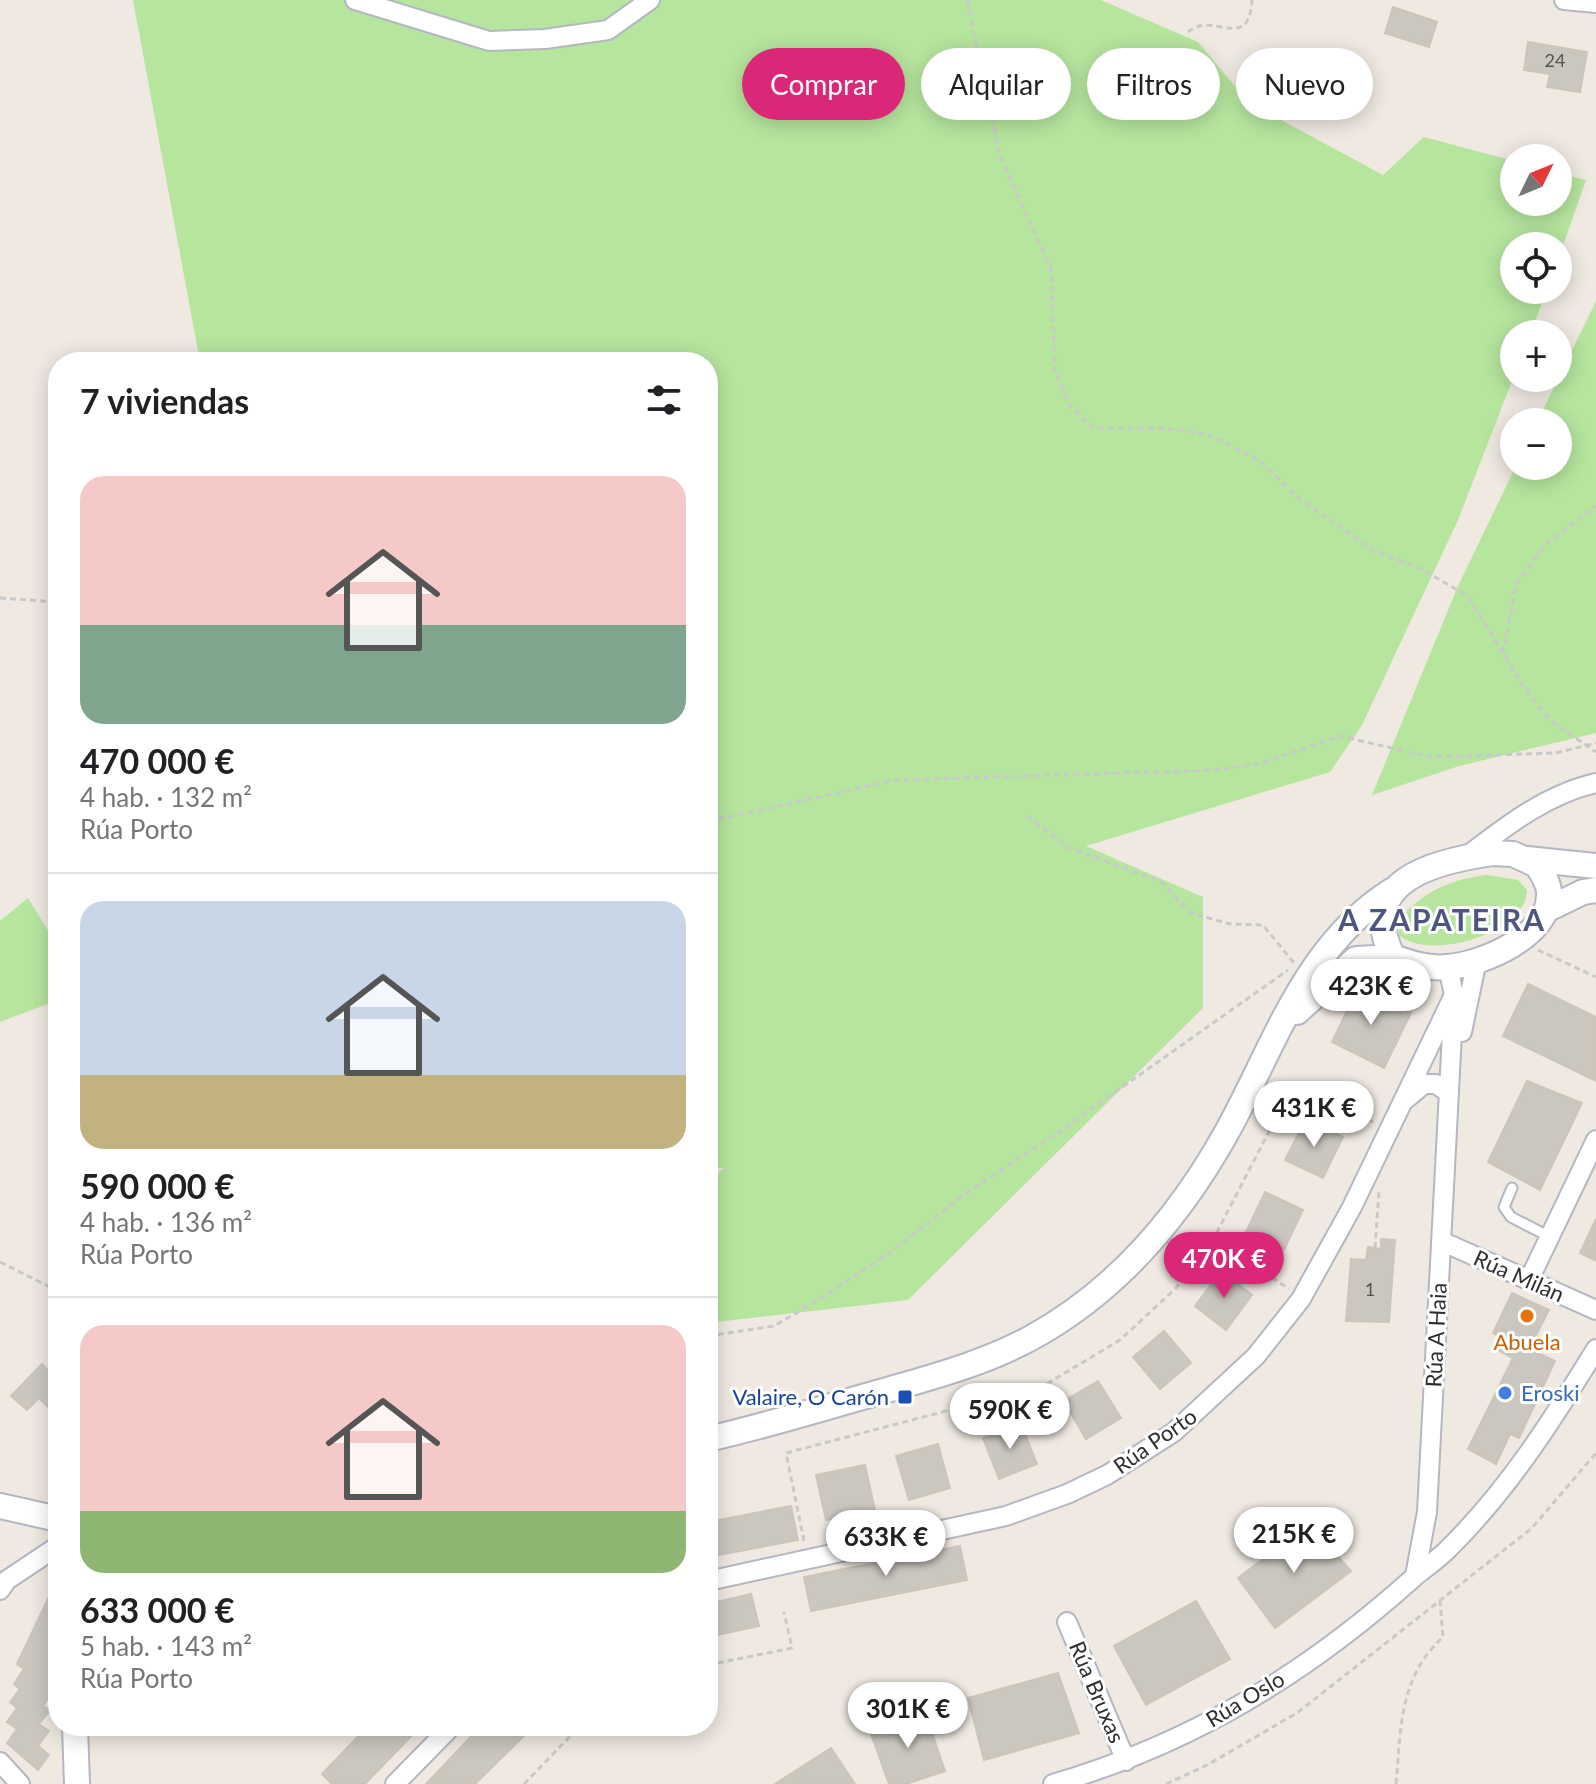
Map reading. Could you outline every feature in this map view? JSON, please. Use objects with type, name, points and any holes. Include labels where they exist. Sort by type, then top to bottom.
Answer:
[{"type":"street","points":[[355,0],[489,41],[545,39],[608,30],[650,0]]},
{"type":"street","points":[[1564,0],[1596,3]]},
{"type":"street","points":[[1466,857],[1521,816],[1555,798],[1596,783]]},
{"type":"street","points":[[1521,816],[1512,834],[1520,857],[1537,865],[1544,877],[1549,892],[1546,910]]},
{"type":"street","points":[[718,1436],[987,1358],[1031,1338],[1072,1312],[1153,1241],[1184,1201],[1227,1132],[1304,981],[1326,950],[1364,909],[1420,871],[1466,857],[1520,857],[1596,866]]},
{"type":"street","points":[[1393,890],[1382,905],[1380,924],[1393,957]]},
{"type":"street","points":[[1277,1035],[1310,996],[1356,959],[1393,957],[1424,966],[1448,967],[1477,960],[1522,939],[1546,910],[1583,892],[1596,890]]},
{"type":"street","name":"Rúa A Haia","points":[[1415,1576],[1427,1512],[1449,1093],[1457,1042],[1477,960]]},
{"type":"street","name":"Rúa A Haia","points":[[1448,967],[1454,995],[1457,1042]]},
{"type":"street","name":"Rúa Porto","points":[[718,1579],[1006,1516],[1067,1494],[1143,1453],[1203,1408],[1256,1356],[1301,1299],[1352,1207],[1454,995]]},
{"type":"street","name":"Rúa Porto","points":[[1401,1103],[1428,1067],[1457,1042]]},
{"type":"street","points":[[1401,1103],[1424,1084],[1436,1084],[1449,1093]]},
{"type":"street","points":[[1529,1280],[1596,1140]]},
{"type":"street","name":"Rúa Milán","points":[[1441,1241],[1596,1310]]},
{"type":"street","name":"Rúa Oslo","points":[[1053,1784],[1126,1761],[1245,1705],[1371,1616],[1449,1549],[1477,1516],[1546,1430],[1596,1349]]},
{"type":"street","points":[[0,1506],[48,1517]]},
{"type":"street","points":[[1427,1512],[1441,1533],[1450,1534],[1477,1516]]},
{"type":"street","points":[[0,1590],[7,1580],[48,1553]]},
{"type":"street","name":"Rúa Bruxas","points":[[1067,1622],[1126,1761]]},
{"type":"street","points":[[75,1736],[77,1784]]},
{"type":"street","points":[[395,1784],[442,1736]]},
{"type":"street","points":[[0,1762],[20,1784]]},
{"type":"lane","points":[[1512,1188],[1504,1207],[1511,1217],[1550,1237]]},
{"type":"path","points":[[967,0],[1000,156],[1051,269],[1055,370],[1070,405],[1093,428],[1175,429],[1212,436],[1260,461],[1297,497],[1374,551],[1421,569],[1468,596],[1551,721],[1590,744],[1596,752]]},
{"type":"path","points":[[1188,32],[1194,27],[1211,24],[1233,29],[1245,25],[1251,16],[1252,0]]},
{"type":"path","points":[[1503,653],[1516,584],[1545,545],[1596,506]]},
{"type":"path","points":[[0,598],[48,601]]},
{"type":"path","points":[[718,818],[895,780],[1217,770],[1262,763],[1340,736],[1430,757],[1556,753],[1596,743]]},
{"type":"path","points":[[718,1334],[774,1326],[808,1306],[887,1255],[965,1194],[1089,1111],[1258,988],[1295,965],[1263,925],[1230,924],[1191,913],[1161,882],[1068,847],[1027,816]]},
{"type":"path","points":[[1532,947],[1596,977]]},
{"type":"path","points":[[1375,1248],[1380,1181]]},
{"type":"path","points":[[1214,1238],[1301,1299]]},
{"type":"path","points":[[0,1262],[48,1286]]},
{"type":"path","points":[[1166,1784],[1207,1765],[1297,1713],[1532,1528],[1596,1453]]},
{"type":"path","points":[[1396,1784],[1400,1730],[1413,1672],[1443,1637],[1440,1600]]},
{"type":"path","points":[[718,1663],[792,1648],[784,1612]]},
{"type":"path","points":[[524,1784],[570,1736]]},
{"type":"green space","points":[[133,0],[1101,0],[1198,42],[1203,48],[1087,48],[1087,120],[1220,120],[1220,68],[1236,88],[1236,120],[1281,120],[1383,175],[1424,137],[1500,157],[1500,216],[1572,216],[1572,176],[1586,180],[1568,232],[1500,232],[1500,304],[1542,304],[1535,320],[1500,320],[1500,392],[1508,392],[1458,520],[1362,725],[1330,772],[1086,846],[1203,897],[1203,1008],[908,1300],[718,1322],[718,1172],[724,1168],[718,1168],[718,352],[198,352]]},
{"type":"green space","points":[[1596,301],[1596,733],[1459,766],[1372,795],[1458,586],[1509,480],[1572,480],[1572,408],[1544,408],[1552,392],[1572,392],[1572,350]]},
{"type":"green space","points":[[1487,875],[1518,880],[1527,890],[1523,905],[1511,919],[1474,939],[1453,944],[1413,943],[1399,935],[1400,918],[1419,900],[1450,883]]},
{"type":"green space","points":[[28,898],[48,931],[48,1004],[0,1022],[0,921]]},
{"type":"building","points":[[1393,7],[1437,22],[1429,47],[1385,33]]},
{"type":"building","points":[[1528,42],[1587,52],[1580,92],[1547,87],[1550,74],[1524,70]]},
{"type":"building","points":[[1528,984],[1596,1017],[1596,1081],[1503,1036]]},
{"type":"building","points":[[1359,986],[1411,1013],[1384,1068],[1332,1042]]},
{"type":"building","points":[[1527,1081],[1582,1103],[1540,1190],[1488,1162]]},
{"type":"building","points":[[1306,1119],[1343,1137],[1323,1178],[1285,1160]]},
{"type":"building","points":[[1265,1192],[1303,1210],[1284,1250],[1246,1232]]},
{"type":"building","points":[[1596,1219],[1596,1261],[1580,1253]]},
{"type":"building","points":[[1381,1239],[1395,1240],[1389,1322],[1346,1321],[1351,1259],[1366,1260],[1368,1247],[1381,1249]]},
{"type":"building","points":[[1221,1271],[1252,1295],[1226,1330],[1195,1306]]},
{"type":"building","points":[[1512,1293],[1549,1310],[1529,1349],[1555,1361],[1519,1438],[1510,1434],[1496,1464],[1468,1449],[1513,1358],[1494,1348],[1500,1337],[1493,1333]]},
{"type":"building","points":[[1164,1331],[1191,1363],[1160,1389],[1133,1357]]},
{"type":"building","points":[[42,1364],[48,1371],[48,1407],[39,1398],[27,1410],[11,1396]]},
{"type":"building","points":[[1098,1381],[1121,1418],[1086,1439],[1064,1401]]},
{"type":"building","points":[[1021,1424],[1037,1464],[999,1479],[983,1438]]},
{"type":"building","points":[[938,1444],[950,1488],[909,1500],[896,1456]]},
{"type":"building","points":[[865,1465],[875,1510],[826,1520],[816,1475]]},
{"type":"building","points":[[791,1506],[798,1540],[718,1555],[718,1520]]},
{"type":"building","points":[[1309,1524],[1351,1571],[1275,1628],[1238,1578]]},
{"type":"building","points":[[960,1546],[967,1580],[811,1611],[804,1577]]},
{"type":"building","points":[[751,1594],[759,1626],[718,1635],[718,1602]]},
{"type":"building","points":[[48,1599],[48,1698],[43,1706],[48,1713],[39,1724],[48,1732],[38,1746],[49,1755],[38,1770],[7,1743],[17,1729],[7,1722],[17,1708],[10,1702],[20,1689],[14,1684],[24,1669],[17,1664]]},
{"type":"building","points":[[1196,1601],[1230,1659],[1146,1705],[1114,1646]]},
{"type":"building","points":[[1058,1673],[1079,1733],[984,1760],[968,1698]]},
{"type":"building","points":[[925,1712],[945,1771],[906,1784],[889,1784],[870,1731]]},
{"type":"building","points":[[358,1736],[411,1736],[365,1784],[332,1784],[322,1774]]},
{"type":"building","points":[[472,1736],[524,1736],[475,1784],[426,1784]]},
{"type":"building","points":[[831,1748],[855,1784],[775,1784]]},
{"type":"place","name":"Abuela","points":[[1527,1316]]},
{"type":"place","name":"Eroski","points":[[1505,1393]]},
{"type":"place","name":"Valaire, O Carón","points":[[905,1397]]},
{"type":"district","name":"A ZAPATEIRA","points":[[1442,921]]}]
